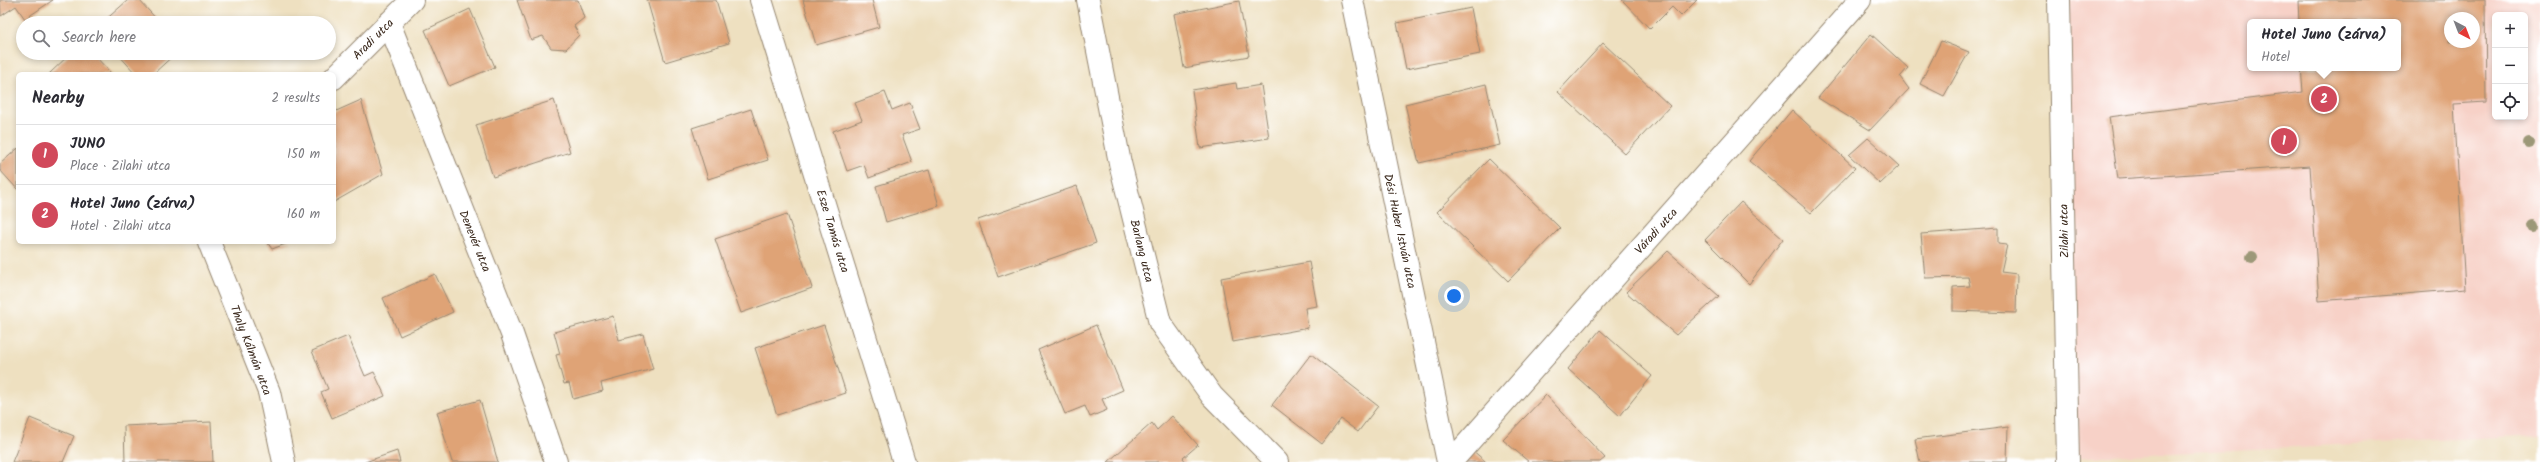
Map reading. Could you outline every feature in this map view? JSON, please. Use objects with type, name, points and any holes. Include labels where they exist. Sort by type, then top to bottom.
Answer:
[{"type":"street","name":"Aradi utca","points":[[336,76],[412,0]]},
{"type":"street","name":"Esze Tamás utca","points":[[761,0],[904,462]]},
{"type":"street","name":"Barlang utca","points":[[1088,0],[1120,163],[1160,323],[1212,396],[1277,462]]},
{"type":"street","name":"Dési Huber István utca","points":[[1352,0],[1448,462]]},
{"type":"street","name":"Váradi utca","points":[[1451,462],[1860,0]]},
{"type":"street","name":"Zilahi utca","points":[[2059,0],[2068,462]]},
{"type":"street","name":"Denevér utca","points":[[388,23],[512,334],[556,462]]},
{"type":"street","name":"Thaly Kálmán utca","points":[[210,244],[268,392],[284,462]]},
{"type":"shaded area","points":[[2059,0],[2540,0],[2540,435],[2069,458]]},
{"type":"building","points":[[0,0],[53,0],[29,16],[23,16],[16,6],[1,16]]},
{"type":"building","points":[[128,0],[139,0],[154,16],[110,16]]},
{"type":"building","points":[[517,0],[578,0],[584,18],[574,26],[579,35],[566,49],[551,48],[543,36],[531,40]]},
{"type":"building","points":[[647,0],[716,0],[729,43],[665,62]]},
{"type":"building","points":[[803,0],[872,0],[879,27],[816,45]]},
{"type":"building","points":[[1622,0],[1697,0],[1681,16],[1672,7],[1650,29]]},
{"type":"building","points":[[2298,0],[2485,0],[2486,102],[2454,104],[2465,289],[2319,301],[2310,166],[2118,179],[2109,117],[2303,92],[2301,71],[2401,71],[2401,19],[2299,19]]},
{"type":"building","points":[[1239,1],[1249,56],[1184,68],[1174,14]]},
{"type":"building","points":[[1471,8],[1480,54],[1406,69],[1397,23]]},
{"type":"building","points":[[470,9],[495,67],[449,86],[425,30]]},
{"type":"building","points":[[1871,34],[1908,68],[1900,77],[1909,89],[1870,130],[1818,98]]},
{"type":"building","points":[[1941,41],[1969,52],[1944,96],[1920,84]]},
{"type":"building","points":[[1603,43],[1670,106],[1625,154],[1558,92]]},
{"type":"building","points":[[64,60],[99,60],[110,72],[51,72]]},
{"type":"building","points":[[123,60],[168,60],[155,72],[134,72]]},
{"type":"building","points":[[1236,83],[1237,89],[1261,85],[1269,138],[1200,148],[1192,90]]},
{"type":"building","points":[[1486,84],[1500,145],[1419,163],[1405,104]]},
{"type":"building","points":[[885,92],[892,110],[910,103],[920,129],[902,135],[912,162],[869,178],[864,165],[847,171],[833,131],[862,120],[855,103]]},
{"type":"building","points":[[361,100],[383,174],[336,201],[336,111]]},
{"type":"building","points":[[554,100],[570,152],[493,177],[476,125]]},
{"type":"building","points":[[751,109],[768,160],[708,179],[692,128]]},
{"type":"building","points":[[1792,110],[1855,168],[1811,213],[1749,161]]},
{"type":"building","points":[[1868,138],[1899,166],[1880,184],[1849,155]]},
{"type":"building","points":[[16,150],[16,188],[0,170],[0,164]]},
{"type":"building","points":[[1489,159],[1560,228],[1508,281],[1437,212]]},
{"type":"building","points":[[929,170],[939,206],[886,222],[876,186]]},
{"type":"building","points":[[1077,186],[1096,243],[998,277],[978,220]]},
{"type":"building","points":[[1741,202],[1783,239],[1749,284],[1705,240]]},
{"type":"building","points":[[787,214],[812,288],[741,313],[715,239]]},
{"type":"building","points":[[1998,228],[1998,244],[2007,245],[2001,272],[2017,274],[2016,313],[1953,311],[1953,287],[1970,286],[1968,277],[1925,278],[1921,234]]},
{"type":"building","points":[[268,244],[286,244],[272,249]]},
{"type":"building","points":[[1668,251],[1719,296],[1676,335],[1626,292]]},
{"type":"building","points":[[1309,262],[1317,306],[1305,308],[1308,328],[1233,342],[1221,278]]},
{"type":"building","points":[[435,274],[453,312],[400,336],[383,298]]},
{"type":"building","points":[[613,316],[619,340],[643,334],[653,369],[601,383],[603,391],[573,399],[569,383],[564,384],[556,355],[560,354],[554,332]]},
{"type":"building","points":[[824,325],[846,393],[777,415],[755,348]]},
{"type":"building","points":[[1096,325],[1123,390],[1102,399],[1107,410],[1090,417],[1085,406],[1065,414],[1038,350]]},
{"type":"building","points":[[1600,330],[1652,376],[1620,416],[1568,369]]},
{"type":"building","points":[[348,336],[365,376],[374,372],[385,396],[332,418],[321,392],[328,389],[312,351]]},
{"type":"building","points":[[1311,354],[1378,406],[1358,432],[1341,419],[1322,444],[1272,405]]},
{"type":"building","points":[[1546,395],[1605,458],[1600,462],[1529,462],[1503,440]]},
{"type":"building","points":[[480,400],[498,462],[452,462],[437,412]]},
{"type":"building","points":[[1172,416],[1198,445],[1183,458],[1186,462],[1108,462],[1152,423],[1157,430]]},
{"type":"building","points":[[30,418],[74,436],[63,462],[12,462]]},
{"type":"building","points":[[211,422],[213,462],[125,462],[124,426]]},
{"type":"building","points":[[2008,427],[2007,462],[1920,462],[1915,439]]},
{"type":"building","points":[[1471,449],[1486,462],[1461,462]]},
{"type":"building","points":[[397,451],[400,462],[365,462]]},
{"type":"place","name":"Hotel Juno (zárva)","points":[[2324,99]]},
{"type":"place","name":"JUNO","points":[[2284,141]]}]
